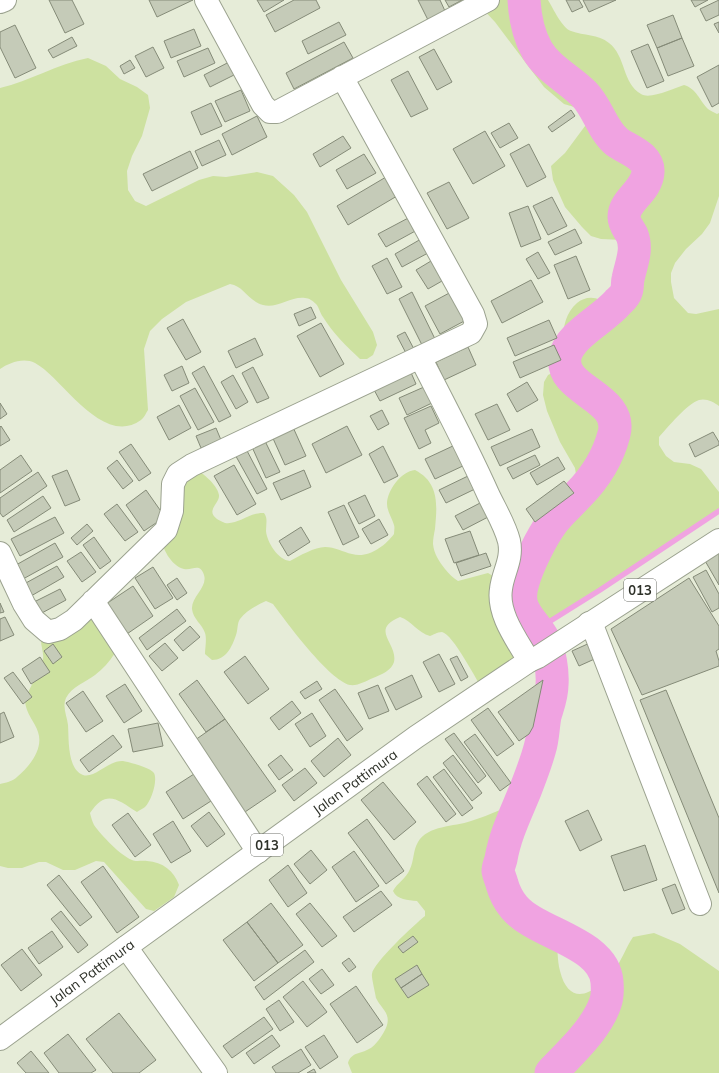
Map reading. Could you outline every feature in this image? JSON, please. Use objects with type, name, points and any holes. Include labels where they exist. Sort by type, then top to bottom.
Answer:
[{"type":"street","points":[[0,2],[5,0]]},
{"type":"street","points":[[206,0],[263,105],[270,112],[277,112],[488,0]]},
{"type":"street","points":[[0,553],[24,604],[34,620],[48,632],[60,629],[74,620],[166,530],[172,511],[173,484],[178,474],[192,465],[471,333],[476,324],[473,314],[342,77]]},
{"type":"street","points":[[420,357],[469,453],[504,528],[509,542],[510,556],[501,589],[502,610],[511,630],[534,659]]},
{"type":"street","name":"Jalan Pattimura","points":[[0,1039],[126,946],[416,738],[589,622],[719,540]]},
{"type":"street","points":[[93,601],[258,852]]},
{"type":"street","points":[[589,622],[594,630],[700,904]]},
{"type":"street","points":[[126,946],[216,1073]]},
{"type":"green space","points":[[477,0],[548,0],[561,22],[568,29],[576,33],[605,40],[614,48],[630,83],[641,94],[650,96],[656,95],[684,85],[695,92],[709,110],[717,114],[719,113],[719,196],[710,223],[702,234],[686,249],[675,263],[671,273],[671,282],[674,298],[688,313],[696,314],[719,309],[719,406],[707,400],[699,400],[694,402],[678,416],[659,437],[659,445],[666,456],[674,462],[690,464],[701,469],[719,492],[719,511],[600,590],[536,630],[525,614],[521,603],[521,594],[526,573],[530,562],[552,523],[579,494],[575,468],[560,442],[547,411],[543,395],[544,382],[548,375],[565,367],[563,342],[567,317],[571,310],[579,301],[591,298],[600,300],[613,308],[626,292],[635,250],[623,240],[601,239],[591,236],[565,207],[553,180],[551,166],[565,153],[588,122],[587,114],[584,110],[564,104],[544,87],[495,22],[479,5]]},
{"type":"green space","points":[[88,58],[106,66],[120,79],[137,87],[148,95],[150,108],[142,136],[132,156],[127,171],[128,190],[135,201],[146,206],[199,180],[213,176],[226,177],[257,172],[273,176],[294,195],[307,212],[341,280],[373,332],[377,345],[373,355],[367,359],[360,359],[335,334],[317,305],[309,299],[294,299],[268,306],[258,303],[235,285],[230,284],[186,302],[162,319],[150,331],[144,349],[148,410],[141,420],[126,426],[112,425],[97,418],[46,371],[35,363],[30,361],[21,361],[12,363],[0,369],[0,88],[65,64]]},
{"type":"green space","points":[[192,465],[208,478],[218,491],[219,498],[212,513],[217,519],[225,523],[230,523],[254,514],[264,513],[268,540],[277,554],[290,561],[307,552],[321,547],[364,555],[381,547],[394,534],[394,526],[387,507],[389,493],[400,478],[410,471],[415,470],[429,481],[433,488],[436,512],[433,544],[434,551],[439,560],[448,573],[458,581],[488,573],[493,576],[529,661],[484,692],[471,669],[447,635],[442,632],[430,636],[418,630],[408,621],[400,617],[391,622],[387,627],[386,632],[394,655],[393,665],[383,674],[356,685],[350,685],[341,681],[320,662],[298,637],[273,604],[266,601],[252,608],[242,616],[239,621],[237,633],[228,652],[221,658],[212,660],[205,654],[206,635],[194,616],[192,609],[194,600],[204,584],[204,575],[198,568],[184,569],[175,564],[165,550],[161,540],[161,533]]},
{"type":"green space","points":[[93,601],[115,653],[101,670],[71,691],[66,698],[65,708],[71,760],[78,772],[87,776],[118,761],[144,767],[154,773],[155,781],[150,800],[145,807],[137,812],[118,800],[107,799],[101,801],[90,813],[93,824],[97,829],[127,858],[134,861],[158,863],[167,868],[174,875],[179,885],[174,897],[154,911],[146,909],[104,862],[96,861],[75,870],[63,870],[46,862],[39,862],[22,868],[8,868],[0,866],[0,784],[13,780],[22,773],[34,757],[39,745],[37,728],[27,710],[25,701],[43,659],[41,641]]},
{"type":"green space","points":[[500,810],[506,810],[514,817],[498,864],[501,883],[507,896],[519,912],[531,921],[556,935],[560,971],[570,991],[577,994],[593,990],[615,969],[633,937],[654,933],[680,944],[719,971],[719,1073],[352,1073],[348,1063],[349,1059],[354,1055],[366,1051],[379,1040],[386,1028],[388,1019],[376,998],[372,976],[374,969],[379,961],[395,944],[425,916],[425,911],[417,901],[400,898],[393,891],[408,872],[418,842],[422,836],[435,829],[471,821]]},
{"type":"building","points":[[49,0],[72,0],[84,24],[65,33]]},
{"type":"building","points":[[149,0],[193,0],[157,17]]},
{"type":"building","points":[[257,0],[284,0],[264,12]]},
{"type":"building","points":[[294,0],[316,0],[320,8],[275,32],[266,15]]},
{"type":"building","points":[[418,0],[440,0],[445,11],[428,20]]},
{"type":"building","points":[[445,0],[462,0],[449,7]]},
{"type":"building","points":[[566,0],[579,0],[583,7],[572,12]]},
{"type":"building","points":[[583,0],[616,0],[589,12]]},
{"type":"building","points":[[691,0],[708,0],[695,7]]},
{"type":"building","points":[[719,0],[719,15],[706,21],[700,9]]},
{"type":"building","points":[[673,15],[682,38],[657,48],[647,25]]},
{"type":"building","points":[[339,22],[346,35],[308,54],[302,41]]},
{"type":"building","points":[[719,22],[719,33],[714,24]]},
{"type":"building","points":[[15,25],[36,68],[15,78],[0,47],[0,32]]},
{"type":"building","points":[[194,29],[201,46],[171,58],[164,41]]},
{"type":"building","points":[[72,37],[77,46],[53,58],[48,50]]},
{"type":"building","points":[[682,38],[694,66],[668,76],[657,48]]},
{"type":"building","points":[[344,42],[353,58],[294,89],[286,73]]},
{"type":"building","points":[[648,44],[664,81],[647,88],[631,51]]},
{"type":"building","points":[[153,47],[164,68],[146,77],[135,56]]},
{"type":"building","points":[[208,48],[215,63],[184,77],[177,61]]},
{"type":"building","points":[[434,49],[452,82],[437,90],[419,57]]},
{"type":"building","points":[[130,60],[135,68],[124,74],[120,66]]},
{"type":"building","points":[[233,60],[240,72],[210,87],[204,75]]},
{"type":"building","points":[[719,65],[719,103],[712,107],[697,77]]},
{"type":"building","points":[[408,71],[428,109],[411,117],[391,80]]},
{"type":"building","points":[[241,90],[250,111],[225,122],[215,101]]},
{"type":"building","points":[[211,103],[222,126],[201,135],[191,112]]},
{"type":"building","points":[[571,110],[575,116],[552,132],[548,127]]},
{"type":"building","points":[[257,116],[267,137],[232,155],[222,134]]},
{"type":"building","points":[[509,123],[518,138],[500,148],[491,133]]},
{"type":"building","points":[[485,131],[505,166],[473,184],[453,149]]},
{"type":"building","points":[[343,136],[351,148],[320,167],[313,154]]},
{"type":"building","points":[[219,140],[226,155],[202,166],[195,151]]},
{"type":"building","points":[[529,144],[546,177],[527,187],[510,154]]},
{"type":"building","points":[[190,151],[198,168],[152,191],[143,174]]},
{"type":"building","points":[[364,154],[376,173],[347,189],[336,170]]},
{"type":"building","points":[[386,177],[397,196],[348,225],[337,206]]},
{"type":"building","points":[[449,182],[469,218],[447,229],[427,193]]},
{"type":"building","points":[[552,197],[567,226],[548,235],[533,206]]},
{"type":"building","points":[[528,206],[541,239],[521,247],[509,213]]},
{"type":"building","points":[[412,216],[419,229],[386,247],[378,234]]},
{"type":"building","points":[[575,229],[582,243],[555,255],[548,242]]},
{"type":"building","points":[[421,239],[428,253],[402,267],[395,254]]},
{"type":"building","points":[[538,252],[550,273],[538,279],[526,259]]},
{"type":"building","points":[[576,256],[590,290],[568,299],[554,265]]},
{"type":"building","points":[[387,258],[402,287],[387,294],[372,266]]},
{"type":"building","points":[[431,261],[442,281],[428,289],[416,270]]},
{"type":"building","points":[[531,280],[543,302],[502,323],[491,301]]},
{"type":"building","points":[[453,291],[468,319],[440,334],[425,306]]},
{"type":"building","points":[[412,292],[436,341],[423,347],[399,299]]},
{"type":"building","points":[[311,307],[316,318],[299,326],[294,314]]},
{"type":"building","points":[[183,319],[201,352],[186,360],[167,328]]},
{"type":"building","points":[[549,320],[557,338],[515,356],[507,338]]},
{"type":"building","points":[[321,323],[344,364],[320,377],[297,336]]},
{"type":"building","points":[[405,332],[415,351],[407,355],[397,336]]},
{"type":"building","points":[[255,338],[263,355],[236,368],[228,351]]},
{"type":"building","points":[[554,345],[561,360],[520,378],[513,362]]},
{"type":"building","points":[[468,347],[476,365],[444,380],[436,362]]},
{"type":"building","points":[[182,366],[189,383],[172,391],[164,375]]},
{"type":"building","points":[[204,366],[231,416],[219,422],[192,373]]},
{"type":"building","points":[[253,367],[269,398],[257,403],[242,373]]},
{"type":"building","points":[[409,368],[416,384],[380,401],[372,386]]},
{"type":"building","points":[[233,375],[248,402],[236,409],[221,382]]},
{"type":"building","points":[[527,382],[538,400],[517,412],[507,394]]},
{"type":"building","points":[[424,387],[432,403],[407,415],[399,398]]},
{"type":"building","points":[[195,388],[214,422],[198,430],[180,396]]},
{"type":"building","points":[[0,403],[7,414],[0,419]]},
{"type":"building","points":[[497,404],[510,430],[488,440],[475,414]]},
{"type":"building","points":[[179,405],[191,428],[169,440],[157,417]]},
{"type":"building","points":[[431,406],[439,423],[425,430],[431,443],[419,449],[404,418]]},
{"type":"building","points":[[382,410],[389,424],[378,430],[370,416]]},
{"type":"building","points":[[292,425],[306,456],[285,465],[271,434]]},
{"type":"building","points":[[1,426],[10,440],[0,446],[0,427]]},
{"type":"building","points":[[347,426],[362,455],[326,473],[312,444]]},
{"type":"building","points":[[216,428],[221,440],[201,448],[196,436]]},
{"type":"building","points":[[532,429],[540,447],[500,466],[491,447]]},
{"type":"building","points":[[713,432],[719,442],[719,445],[695,457],[689,444]]},
{"type":"building","points":[[265,441],[280,472],[266,478],[252,447]]},
{"type":"building","points":[[131,444],[151,473],[139,481],[119,452]]},
{"type":"building","points":[[244,445],[267,489],[257,494],[233,451]]},
{"type":"building","points":[[455,445],[465,465],[435,479],[425,459]]},
{"type":"building","points":[[383,446],[398,476],[384,483],[369,454]]},
{"type":"building","points":[[21,455],[32,471],[0,493],[0,470]]},
{"type":"building","points":[[535,455],[540,465],[513,479],[507,468]]},
{"type":"building","points":[[558,457],[565,469],[537,485],[530,473]]},
{"type":"building","points":[[117,460],[133,481],[123,489],[107,468]]},
{"type":"building","points":[[234,465],[256,504],[237,515],[214,476]]},
{"type":"building","points":[[67,470],[80,500],[65,506],[52,476]]},
{"type":"building","points":[[304,470],[311,487],[281,500],[273,483]]},
{"type":"building","points":[[38,472],[47,486],[3,517],[0,513],[0,498]]},
{"type":"building","points":[[468,476],[475,489],[446,503],[439,490]]},
{"type":"building","points":[[564,481],[574,493],[535,522],[526,509]]},
{"type":"building","points":[[146,490],[165,517],[144,531],[126,505]]},
{"type":"building","points":[[365,495],[375,516],[359,524],[348,503]]},
{"type":"building","points":[[43,496],[51,508],[14,532],[7,520]]},
{"type":"building","points":[[482,502],[490,516],[463,530],[455,516]]},
{"type":"building","points":[[117,504],[138,532],[125,541],[104,514]]},
{"type":"building","points":[[344,505],[359,537],[343,545],[328,512]]},
{"type":"building","points":[[55,517],[64,533],[20,556],[11,539]]},
{"type":"building","points":[[379,519],[388,535],[371,544],[362,529]]},
{"type":"building","points":[[87,524],[93,531],[77,545],[71,538]]},
{"type":"building","points":[[301,527],[310,542],[288,556],[279,541]]},
{"type":"building","points":[[470,531],[479,555],[454,563],[445,539]]},
{"type":"building","points":[[94,537],[111,561],[100,569],[83,545]]},
{"type":"building","points":[[55,543],[63,557],[23,579],[16,565]]},
{"type":"building","points":[[718,551],[719,553],[719,585],[704,559]]},
{"type":"building","points":[[81,552],[96,572],[82,582],[67,561]]},
{"type":"building","points":[[486,553],[491,566],[461,576],[456,563]]},
{"type":"building","points":[[57,566],[64,577],[31,596],[24,584]]},
{"type":"building","points":[[153,567],[173,598],[155,609],[135,578]]},
{"type":"building","points":[[706,570],[719,594],[719,608],[712,612],[693,577]]},
{"type":"building","points":[[177,578],[187,593],[177,600],[167,585]]},
{"type":"building","points":[[689,578],[719,626],[719,649],[716,651],[719,666],[642,695],[611,629]]},
{"type":"building","points":[[133,586],[153,616],[124,636],[103,606]]},
{"type":"building","points":[[60,589],[66,600],[40,614],[34,602]]},
{"type":"building","points":[[0,603],[4,612],[0,613]]},
{"type":"building","points":[[177,609],[186,621],[147,650],[139,638]]},
{"type":"building","points":[[5,617],[14,635],[0,641],[0,619]]},
{"type":"building","points":[[190,626],[200,637],[183,651],[174,640]]},
{"type":"building","points":[[592,642],[599,657],[579,666],[572,651]]},
{"type":"building","points":[[165,643],[178,658],[162,671],[149,656]]},
{"type":"building","points":[[53,644],[62,657],[53,664],[44,651]]},
{"type":"building","points":[[439,654],[455,684],[439,692],[423,662]]},
{"type":"building","points":[[245,656],[269,689],[248,704],[224,672]]},
{"type":"building","points":[[457,656],[468,677],[461,681],[450,659]]},
{"type":"building","points":[[40,657],[50,672],[31,684],[22,669]]},
{"type":"building","points":[[13,672],[32,697],[23,704],[4,678]]},
{"type":"building","points":[[412,675],[422,697],[396,710],[385,688]]},
{"type":"building","points":[[197,680],[225,719],[206,732],[179,694]]},
{"type":"building","points":[[543,680],[533,727],[529,734],[519,741],[498,712]]},
{"type":"building","points":[[317,681],[322,689],[305,699],[300,692]]},
{"type":"building","points":[[125,684],[142,711],[124,723],[106,696]]},
{"type":"building","points":[[378,685],[389,711],[369,719],[358,693]]},
{"type":"building","points":[[335,689],[363,729],[347,741],[319,700]]},
{"type":"building","points":[[666,690],[719,818],[719,893],[640,700]]},
{"type":"building","points":[[83,691],[103,721],[86,732],[66,703]]},
{"type":"building","points":[[292,701],[301,713],[279,730],[270,718]]},
{"type":"building","points":[[488,708],[514,744],[497,756],[471,720]]},
{"type":"building","points":[[4,712],[14,737],[0,743],[0,714]]},
{"type":"building","points":[[312,713],[326,736],[310,747],[295,724]]},
{"type":"building","points":[[225,719],[276,791],[239,816],[188,745]]},
{"type":"building","points":[[158,723],[163,746],[133,752],[128,729]]},
{"type":"building","points":[[454,733],[486,776],[478,783],[445,739]]},
{"type":"building","points":[[475,734],[511,783],[500,791],[464,742]]},
{"type":"building","points":[[113,735],[122,747],[89,772],[80,760]]},
{"type":"building","points":[[338,738],[351,755],[324,777],[311,761]]},
{"type":"building","points":[[281,755],[293,770],[279,780],[268,765]]},
{"type":"building","points":[[453,755],[482,793],[472,801],[443,763]]},
{"type":"building","points":[[305,768],[317,783],[294,801],[282,785]]},
{"type":"building","points":[[444,769],[473,808],[462,816],[433,777]]},
{"type":"building","points":[[194,774],[211,801],[183,819],[166,792]]},
{"type":"building","points":[[427,776],[456,814],[446,822],[417,784]]},
{"type":"building","points":[[383,782],[416,822],[394,840],[361,800]]},
{"type":"building","points":[[588,810],[602,840],[580,851],[565,821]]},
{"type":"building","points":[[209,812],[225,834],[207,847],[191,826]]},
{"type":"building","points":[[128,813],[151,845],[135,857],[112,825]]},
{"type":"building","points":[[367,819],[404,871],[386,884],[348,833]]},
{"type":"building","points":[[173,821],[191,851],[171,863],[153,834]]},
{"type":"building","points":[[645,845],[657,880],[624,891],[611,856]]},
{"type":"building","points":[[311,850],[327,870],[310,884],[294,864]]},
{"type":"building","points":[[354,851],[379,886],[356,902],[332,867]]},
{"type":"building","points":[[288,865],[307,893],[288,907],[269,880]]},
{"type":"building","points":[[103,866],[139,917],[117,933],[81,882]]},
{"type":"building","points":[[59,875],[92,917],[80,926],[47,885]]},
{"type":"building","points":[[675,884],[685,909],[672,914],[662,889]]},
{"type":"building","points":[[381,891],[392,905],[354,932],[343,917]]},
{"type":"building","points":[[271,903],[303,945],[278,963],[247,922]]},
{"type":"building","points":[[310,903],[337,936],[322,947],[296,914]]},
{"type":"building","points":[[61,911],[88,945],[78,953],[51,919]]},
{"type":"building","points":[[247,922],[278,963],[254,981],[223,940]]},
{"type":"building","points":[[52,931],[63,947],[39,964],[28,948]]},
{"type":"building","points":[[413,936],[418,942],[403,953],[398,947]]},
{"type":"building","points":[[22,949],[42,975],[21,991],[1,965]]},
{"type":"building","points":[[305,950],[314,962],[264,1000],[255,987]]},
{"type":"building","points":[[349,958],[356,967],[349,972],[342,963]]},
{"type":"building","points":[[417,965],[422,974],[401,988],[395,979]]},
{"type":"building","points":[[322,969],[334,985],[321,994],[309,979]]},
{"type":"building","points":[[422,974],[429,985],[408,998],[401,988]]},
{"type":"building","points":[[303,981],[327,1012],[307,1027],[283,997]]},
{"type":"building","points":[[356,986],[383,1025],[357,1043],[330,1004]]},
{"type":"building","points":[[279,1000],[294,1022],[280,1031],[266,1009]]},
{"type":"building","points":[[119,1013],[156,1060],[139,1073],[113,1073],[86,1039]]},
{"type":"building","points":[[264,1017],[273,1029],[232,1058],[223,1046]]},
{"type":"building","points":[[68,1034],[96,1070],[91,1073],[59,1073],[44,1053]]},
{"type":"building","points":[[272,1035],[280,1046],[254,1064],[246,1053]]},
{"type":"building","points":[[324,1035],[338,1057],[320,1069],[305,1047]]},
{"type":"building","points":[[301,1049],[311,1065],[298,1073],[276,1073],[272,1067]]},
{"type":"building","points":[[31,1051],[49,1073],[26,1073],[17,1063]]},
{"type":"building","points":[[314,1069],[316,1073],[307,1073]]},
{"type":"waterway","points":[[524,0],[529,32],[537,50],[542,57],[584,94],[593,106],[607,131],[617,142],[642,158],[647,166],[648,172],[644,185],[631,200],[625,211],[625,222],[634,241],[634,252],[627,289],[623,297],[612,308],[580,334],[568,349],[565,357],[566,369],[572,378],[610,411],[615,421],[614,434],[608,451],[595,474],[548,529],[528,568],[521,592],[521,600],[526,614],[544,640],[548,651],[551,668],[552,689],[538,754],[508,833],[498,871],[505,893],[514,907],[524,916],[582,948],[594,957],[603,968],[607,982],[606,1001],[601,1013],[591,1029],[551,1073]]},
{"type":"waterway","points":[[536,630],[600,590],[719,511]]}]
